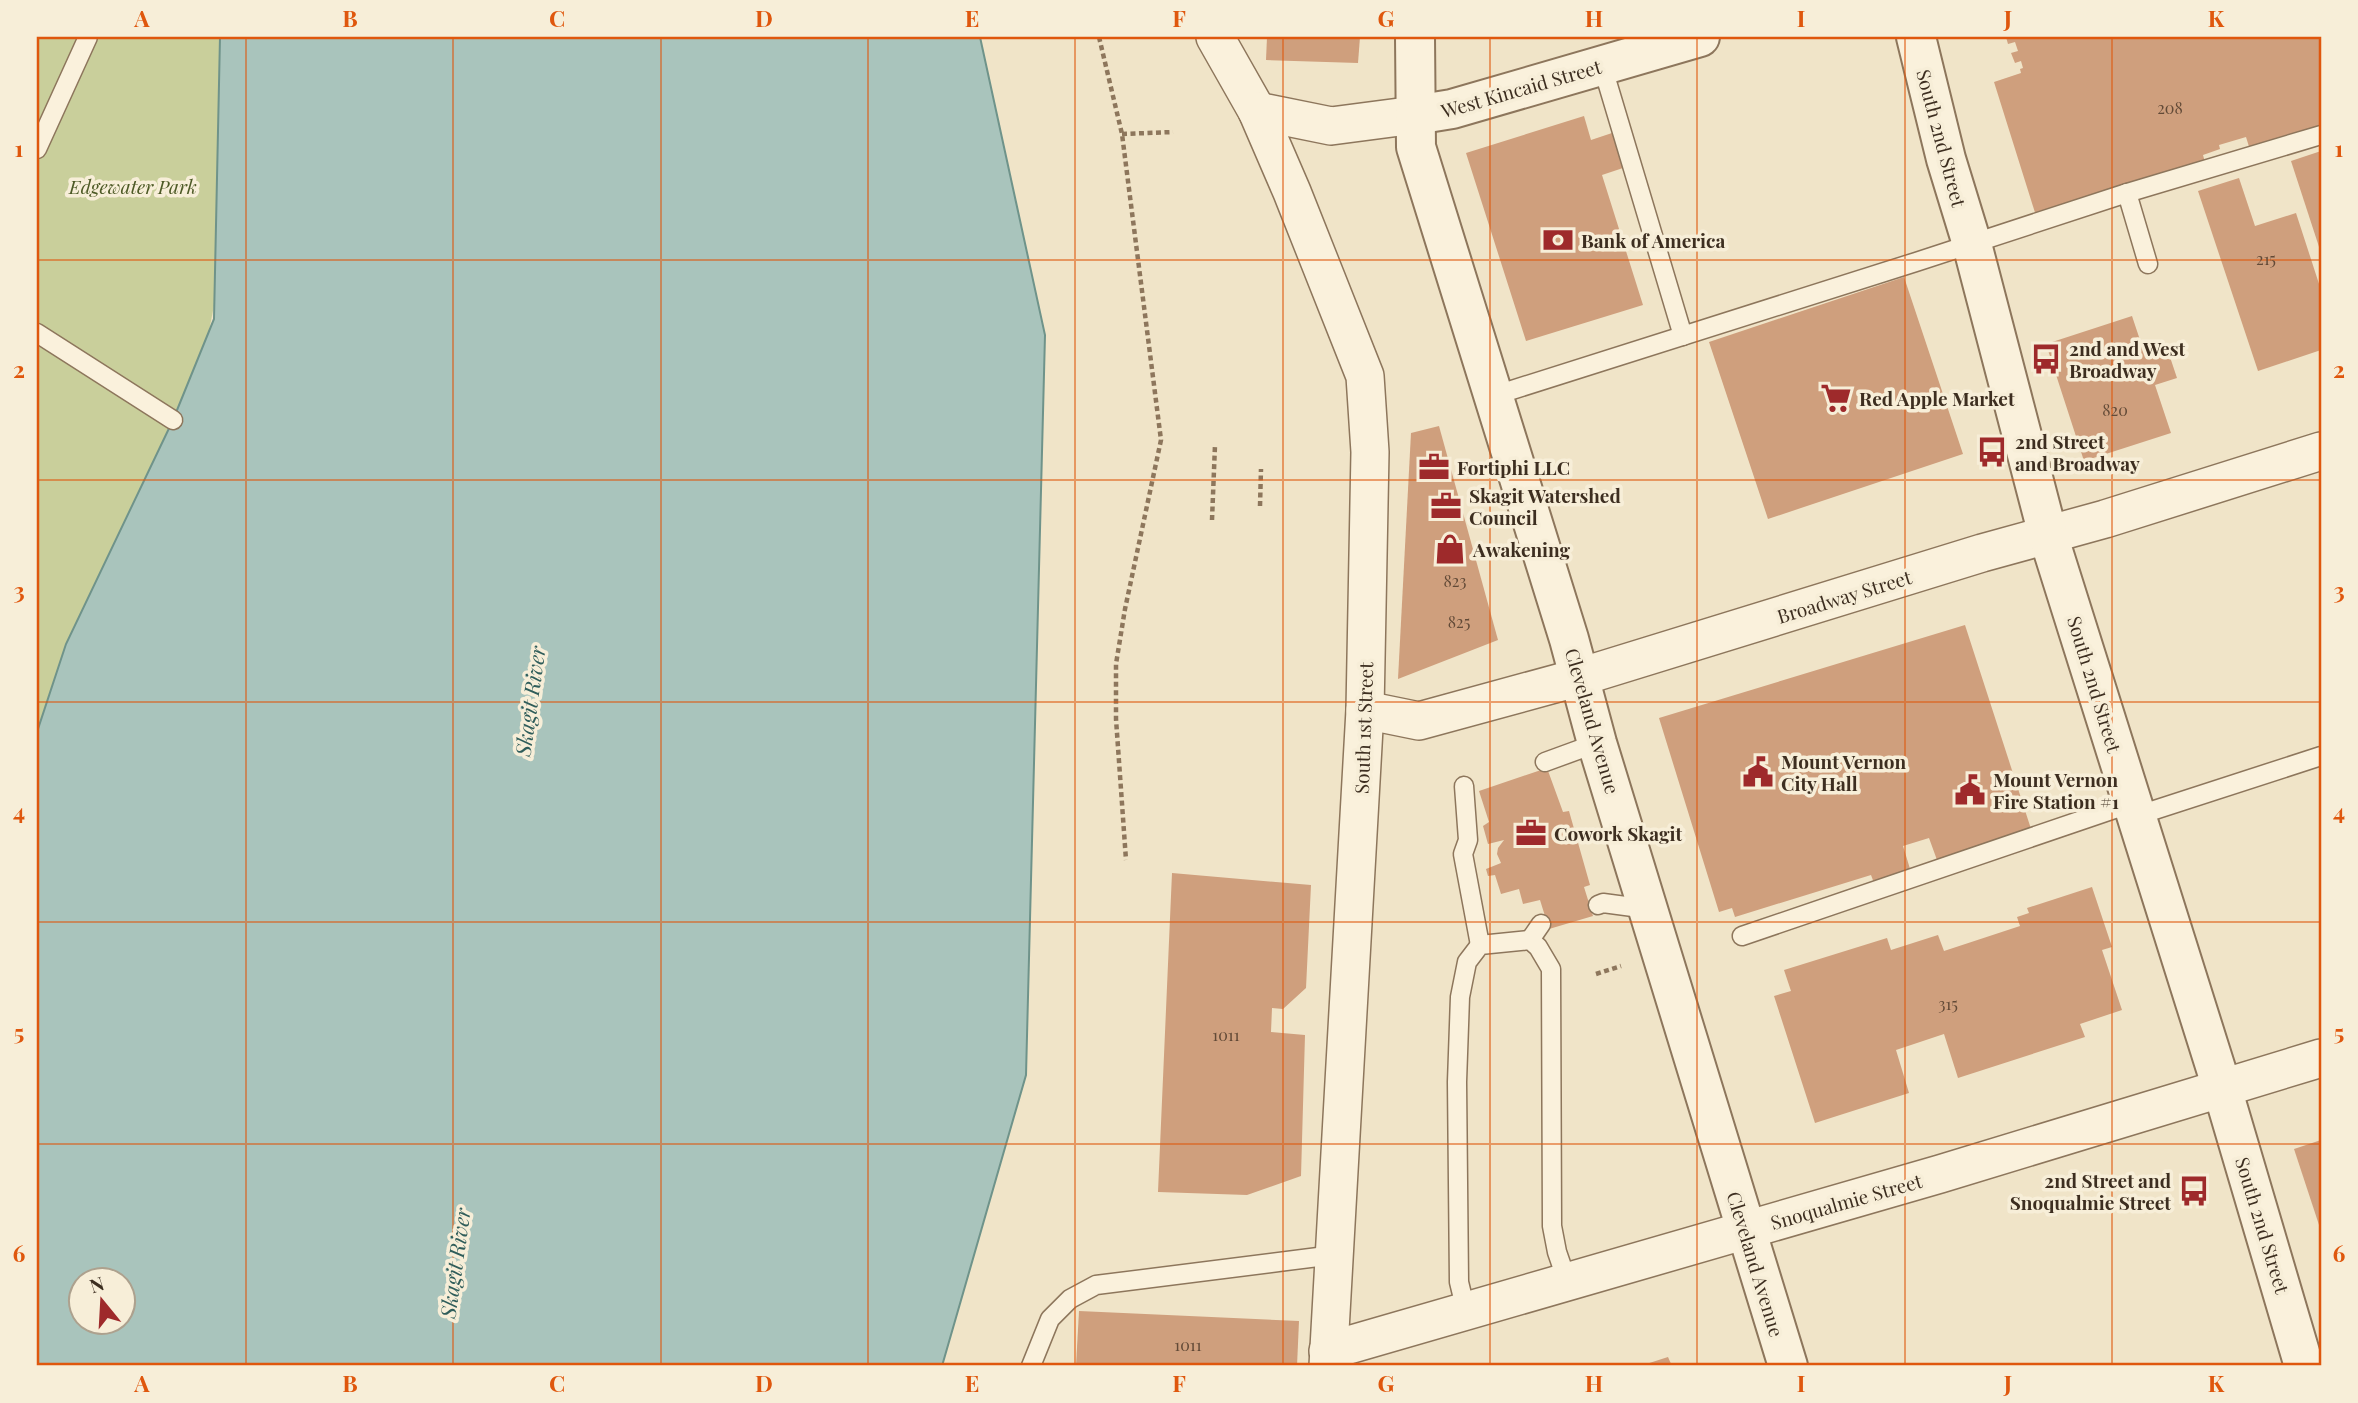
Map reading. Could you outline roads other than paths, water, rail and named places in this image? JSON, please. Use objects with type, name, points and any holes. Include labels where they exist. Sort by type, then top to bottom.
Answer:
[{"type":"street","name":"South 1st Street","points":[[1215,37],[1257,111],[1292,192],[1364,376],[1370,452],[1365,710],[1328,1359]]},
{"type":"street","points":[[1415,37],[1415,115]]},
{"type":"street","name":"West Kincaid Street","points":[[1257,111],[1331,126],[1452,110],[1700,37]]},
{"type":"street","name":"South 2nd Street","points":[[1916,37],[1946,159],[1972,244],[2048,535],[2222,1088],[2304,1366]]},
{"type":"street","name":"Cleveland Avenue","points":[[1415,115],[1416,147],[1580,677],[1597,743],[1788,1366]]},
{"type":"street","name":"Broadway Street","points":[[1365,710],[1419,721],[1580,677],[2321,451]]},
{"type":"street","name":"Snoqualmie Street","points":[[1328,1359],[1466,1311],[1940,1174],[2321,1058]]},
{"type":"lane","points":[[37,149],[88,37]]},
{"type":"lane","points":[[1602,65],[1684,336]]},
{"type":"lane","points":[[1493,396],[2127,193],[2321,135]]},
{"type":"lane","points":[[2127,193],[2148,264]]},
{"type":"lane","points":[[37,333],[173,420]]},
{"type":"lane","points":[[1545,762],[1597,743]]},
{"type":"lane","points":[[1742,936],[2134,809],[2321,756]]},
{"type":"lane","points":[[1464,786],[1468,840],[1463,854],[1480,945]]},
{"type":"lane","points":[[1598,905],[1603,903],[1648,909]]},
{"type":"lane","points":[[1530,940],[1541,924]]},
{"type":"lane","points":[[1466,1311],[1459,1282],[1457,1082],[1460,997],[1467,962],[1480,945],[1530,940],[1538,947],[1551,969],[1552,1226],[1567,1281]]},
{"type":"lane","points":[[1031,1366],[1050,1319],[1070,1299],[1096,1285],[1334,1255]]},
{"type":"water","name":"Skagit River","points":[[220,37],[980,37],[1045,335],[1026,1075],[942,1366],[37,1366],[37,732],[66,644],[173,420],[214,319]]},
{"type":"place","name":"Bank of America","points":[[1558,240]]},
{"type":"place","name":"2nd and West Broadway","points":[[2046,359]]},
{"type":"place","name":"Red Apple Market","points":[[1836,398]]},
{"type":"place","name":"2nd Street and Broadway","points":[[1992,452]]},
{"type":"place","name":"Fortiphi LLC","points":[[1434,467]]},
{"type":"place","name":"Skagit Watershed Council","points":[[1446,506]]},
{"type":"place","name":"Awakening","points":[[1450,549]]},
{"type":"place","name":"Mount Vernon City Hall","points":[[1758,772]]},
{"type":"place","name":"Mount Vernon Fire Station #1","points":[[1970,790]]},
{"type":"place","name":"Cowork Skagit","points":[[1531,833]]},
{"type":"place","name":"2nd Street and Snoqualmie Street","points":[[2194,1191]]},
{"type":"park label","name":"Edgewater Park","points":[[133,186]]}]
